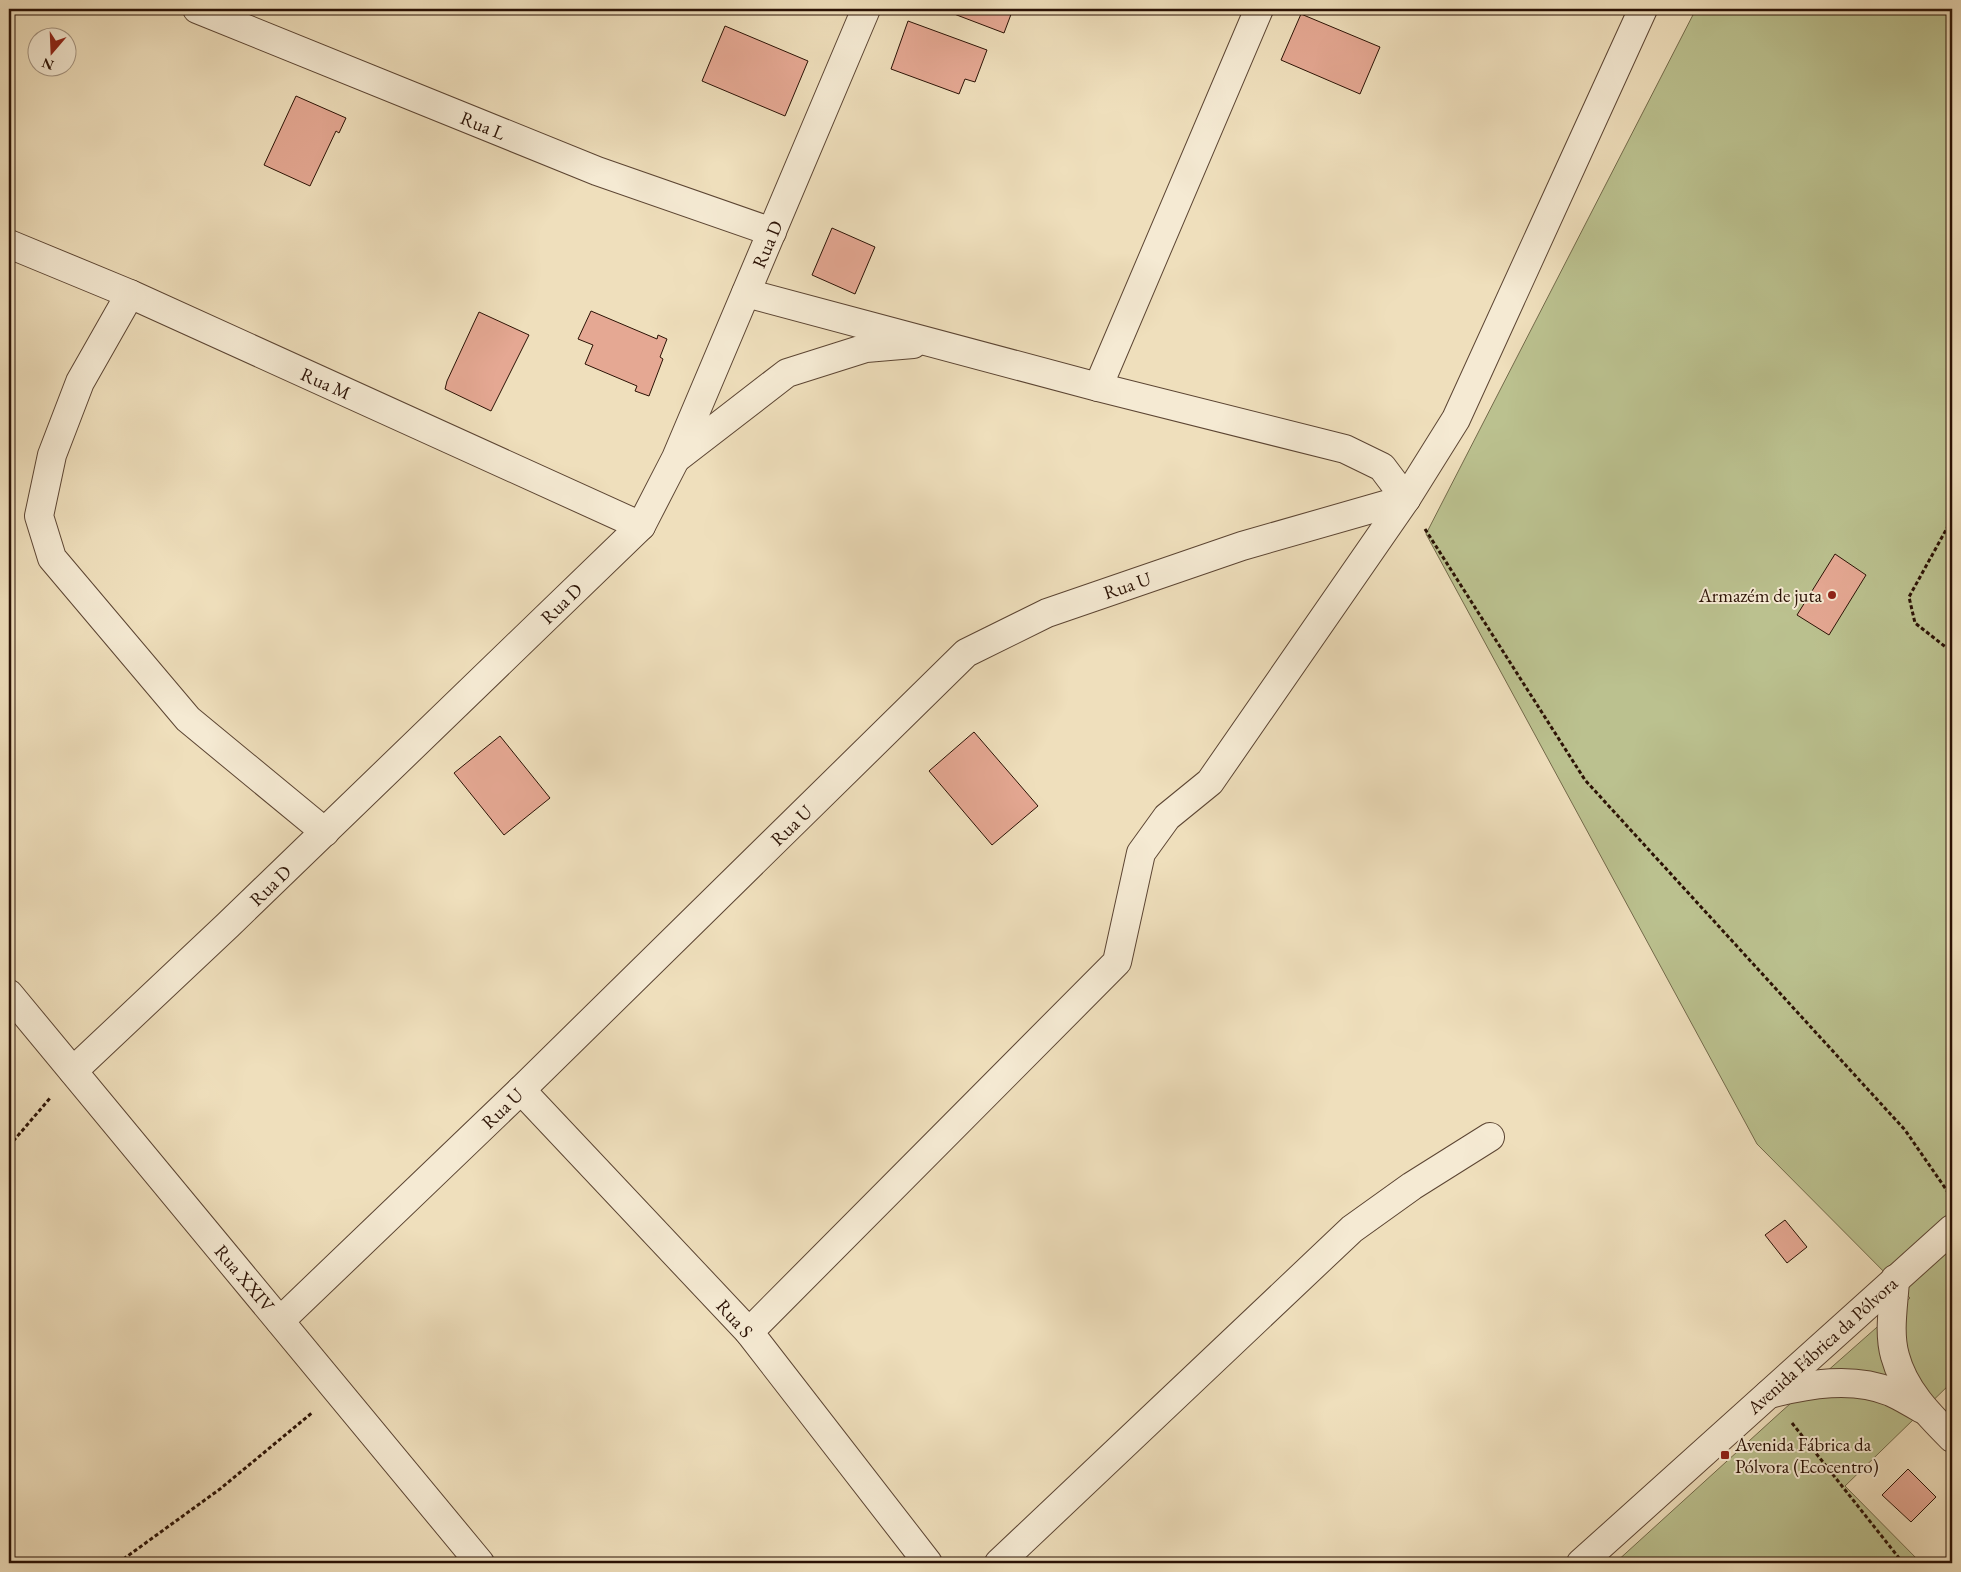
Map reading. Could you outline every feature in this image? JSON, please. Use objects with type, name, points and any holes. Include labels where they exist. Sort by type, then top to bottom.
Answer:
[{"type":"street","name":"Rua L","points":[[197,9],[597,171],[772,232]]},
{"type":"street","name":"Rua D","points":[[73,1071],[325,832],[642,526],[676,458],[866,9]]},
{"type":"street","points":[[1098,387],[1259,9]]},
{"type":"street","points":[[749,1332],[1117,962],[1140,853],[1167,818],[1210,782],[1406,499],[1456,419],[1643,9]]},
{"type":"street","name":"Rua M","points":[[9,244],[130,294],[642,526]]},
{"type":"street","points":[[746,293],[1098,387],[1345,449],[1382,467],[1406,499]]},
{"type":"street","points":[[130,294],[80,382],[52,455],[39,516],[52,558],[188,719],[325,832]]},
{"type":"street","points":[[676,458],[748,406],[787,373],[866,348],[932,342]]},
{"type":"street","name":"Rua U","points":[[280,1321],[521,1090],[966,654],[1047,613],[1242,546],[1406,499]]},
{"type":"street","name":"Rua XXIV","points":[[9,994],[480,1563]]},
{"type":"street","name":"Rua S","points":[[521,1090],[749,1332],[928,1563]]},
{"type":"street","points":[[999,1563],[1352,1229],[1412,1186],[1490,1137]]},
{"type":"street","name":"Avenida Fábrica da Pólvora","points":[[1581,1563],[1952,1229]]},
{"type":"street","points":[[1895,1279],[1892,1329],[1895,1356],[1906,1381],[1923,1410]]},
{"type":"street","points":[[1766,1395],[1797,1386],[1840,1383],[1867,1385],[1890,1392],[1923,1410],[1952,1438]]},
{"type":"path","points":[[1406,499],[1585,780],[1905,1130],[1952,1198]]},
{"type":"path","points":[[1952,519],[1909,597],[1915,623],[1952,652]]},
{"type":"path","points":[[9,1146],[73,1071]]},
{"type":"path","points":[[118,1563],[220,1489],[339,1392]]},
{"type":"path","points":[[1766,1395],[1782,1411],[1903,1563]]},
{"type":"green space","points":[[1696,9],[1952,9],[1952,1382],[1845,1486],[1921,1563],[1615,1563],[1910,1298],[1757,1144],[1426,534]]},
{"type":"building","points":[[941,9],[1013,9],[1004,33]]},
{"type":"building","points":[[1301,14],[1380,47],[1360,94],[1281,60]]},
{"type":"building","points":[[908,21],[987,50],[975,82],[965,79],[959,94],[891,69]]},
{"type":"building","points":[[725,26],[808,61],[785,116],[702,81]]},
{"type":"building","points":[[296,96],[346,118],[339,133],[336,131],[310,186],[264,165]]},
{"type":"building","points":[[832,228],[875,247],[855,294],[812,275]]},
{"type":"building","points":[[591,311],[657,339],[658,335],[667,339],[660,357],[663,359],[649,396],[635,391],[637,386],[585,364],[593,345],[578,339]]},
{"type":"building","points":[[479,312],[529,335],[491,411],[445,389]]},
{"type":"building","name":"Armazém de juta","points":[[1835,554],[1866,575],[1829,635],[1797,615]]},
{"type":"building","points":[[974,732],[1038,806],[992,845],[929,771]]},
{"type":"building","points":[[500,736],[550,798],[504,835],[454,773]]},
{"type":"building","points":[[1785,1220],[1807,1247],[1787,1263],[1765,1235]]},
{"type":"building","points":[[1908,1469],[1936,1497],[1911,1522],[1882,1495]]},
{"type":"place","name":"Armazém de juta","points":[[1832,595]]},
{"type":"place","name":"Avenida Fábrica da Pólvora (Ecocentro)","points":[[1725,1455]]}]
